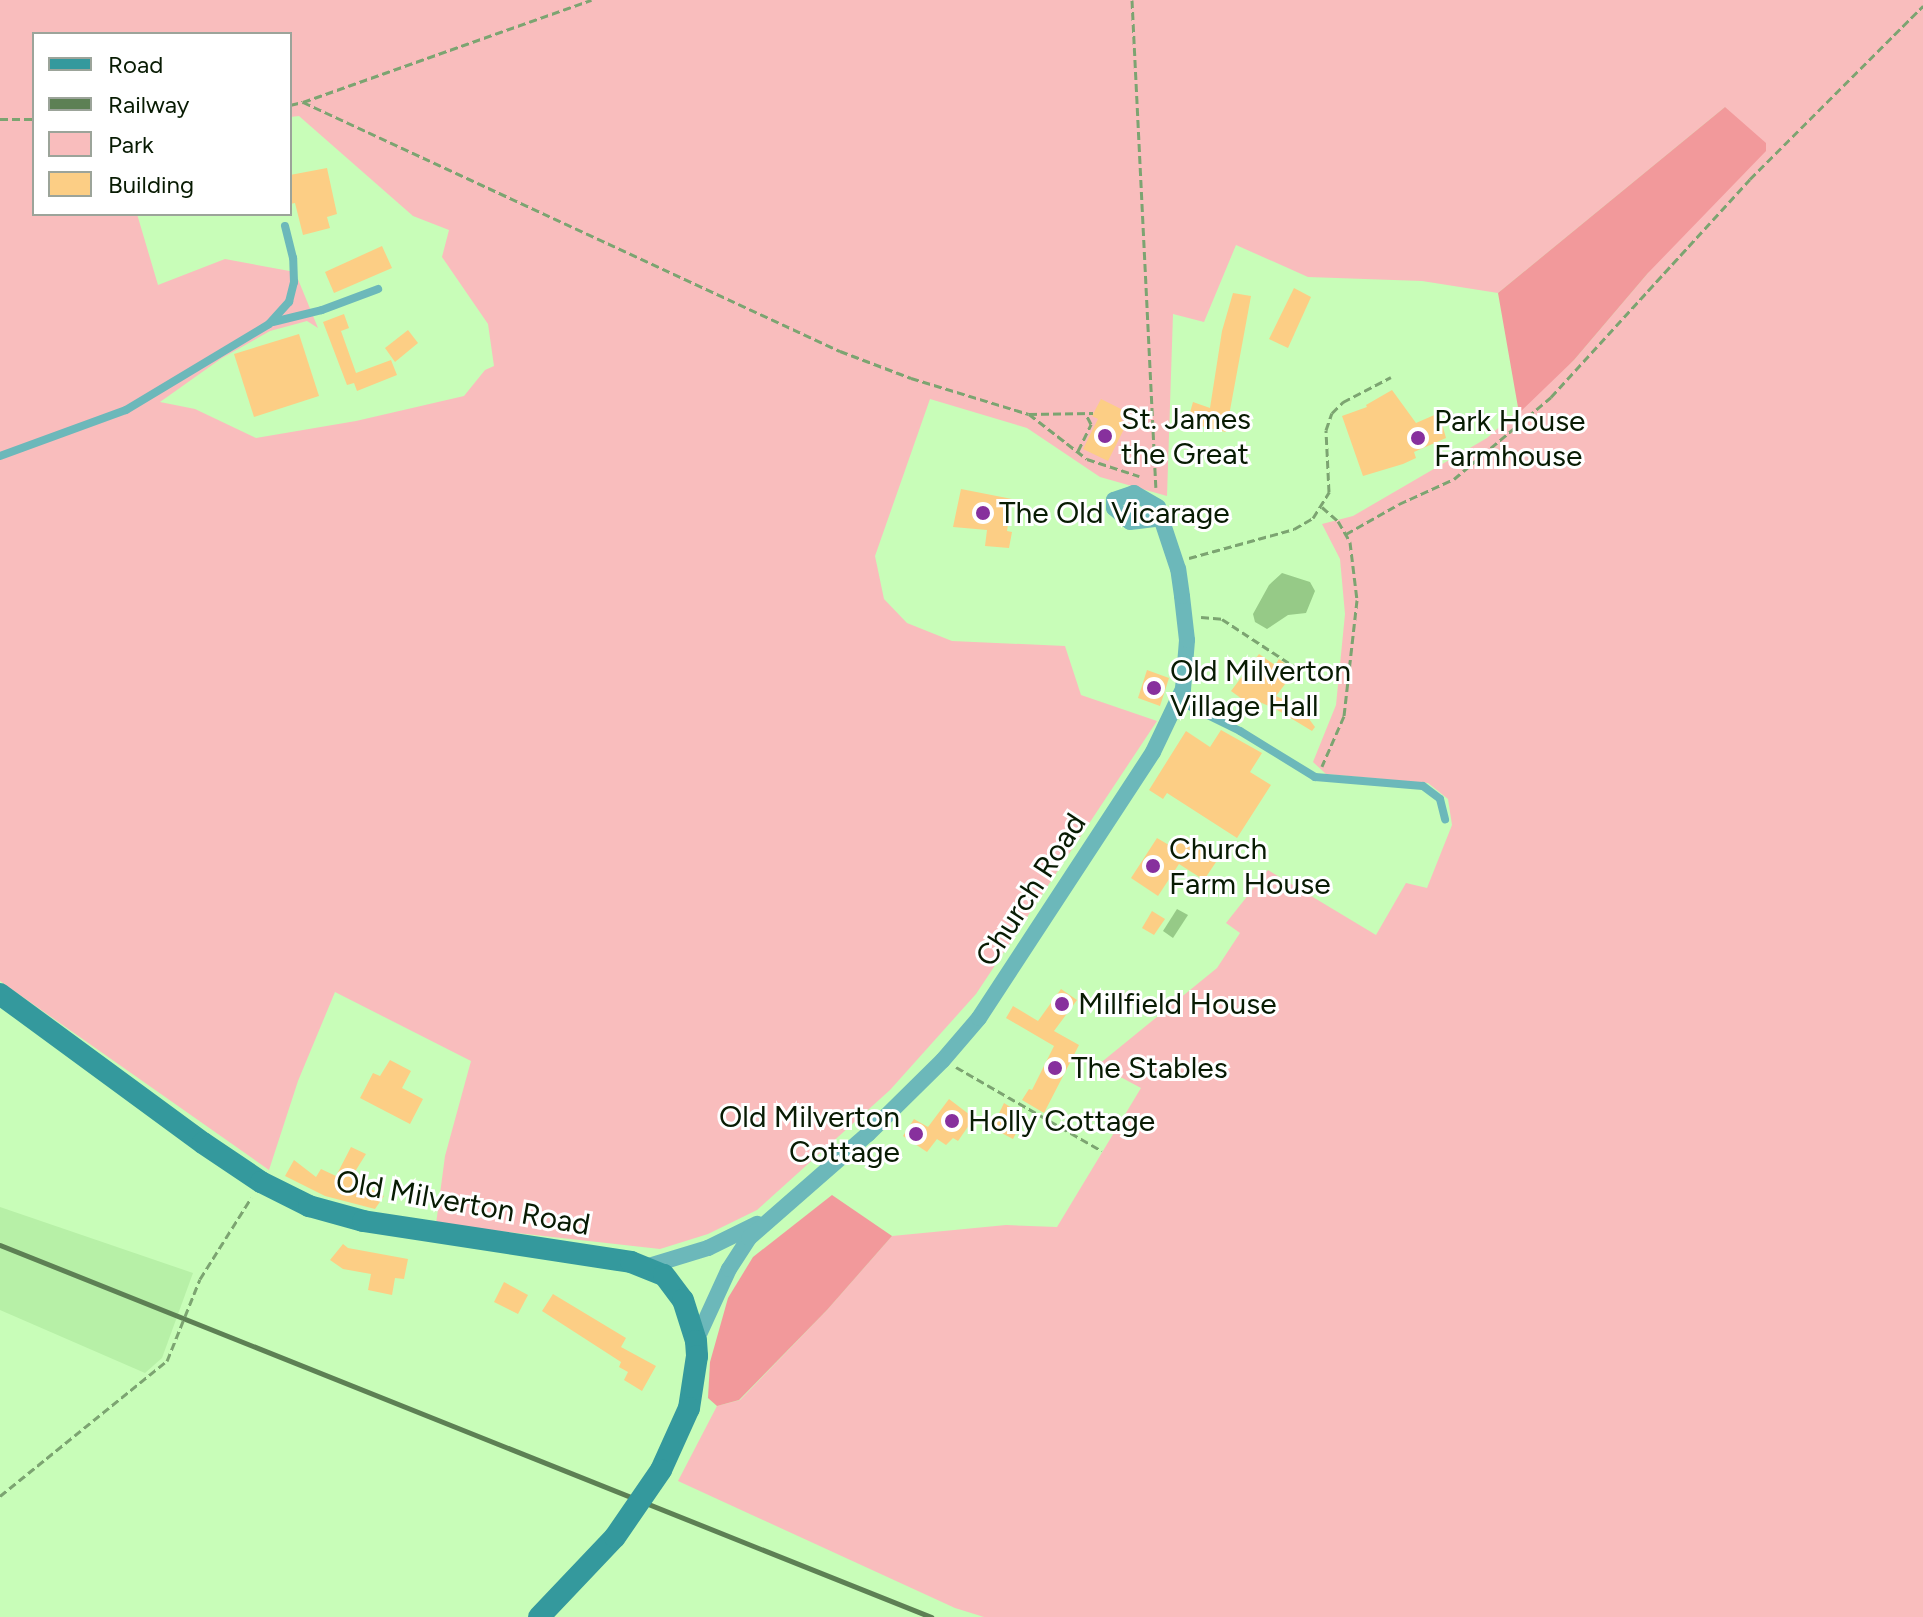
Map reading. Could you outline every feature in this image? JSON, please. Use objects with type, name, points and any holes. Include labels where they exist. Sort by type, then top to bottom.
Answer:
[{"type":"street","name":"Church Road","points":[[696,1341],[729,1269],[749,1238],[769,1217],[868,1134],[979,1018],[1153,752],[1179,701],[1187,665],[1186,627],[1178,569],[1160,512]]},
{"type":"street","name":"Old Milverton Road","points":[[0,994],[203,1143],[261,1182],[298,1202],[363,1221],[649,1266]]},
{"type":"street","name":"Church Road","points":[[649,1266],[708,1248],[769,1217]]},
{"type":"street","points":[[539,1617],[615,1537],[661,1470],[689,1408],[696,1341],[690,1317],[674,1285],[649,1266]]},
{"type":"lane","points":[[285,226],[293,258],[295,300],[304,313]]},
{"type":"lane","points":[[269,324],[289,302],[293,284]]},
{"type":"lane","points":[[0,456],[126,410],[269,324],[322,310],[378,289]]},
{"type":"lane","points":[[1179,701],[1200,708],[1318,777],[1417,784],[1440,799],[1445,819]]},
{"type":"path","points":[[292,105],[591,0]]},
{"type":"path","points":[[1132,0],[1160,512]]},
{"type":"path","points":[[1346,534],[1454,479],[1551,397],[1741,188],[1923,6]]},
{"type":"path","points":[[303,102],[840,351],[911,378],[1029,414],[1087,416],[1093,413]]},
{"type":"path","points":[[0,119],[32,119]]},
{"type":"path","points":[[1189,558],[1294,529],[1322,507],[1329,492],[1326,430],[1332,413],[1343,402],[1391,377]]},
{"type":"path","points":[[1029,414],[1087,459],[1144,478]]},
{"type":"path","points":[[1078,451],[1091,424],[1087,416]]},
{"type":"path","points":[[1318,777],[1338,735],[1350,679],[1357,600],[1354,555],[1346,534],[1322,507]]},
{"type":"path","points":[[1201,617],[1222,619],[1298,669]]},
{"type":"path","points":[[956,1067],[1102,1151]]},
{"type":"path","points":[[0,1496],[167,1361],[200,1279],[254,1192]]},
{"type":"shaded area","points":[[1725,107],[1766,143],[1766,151],[1648,273],[1574,360],[1519,413],[1498,293]]},
{"type":"shaded area","points":[[1282,573],[1310,582],[1315,591],[1306,613],[1288,615],[1267,629],[1255,622],[1253,614],[1269,585]]},
{"type":"shaded area","points":[[1177,909],[1188,915],[1173,938],[1163,931]]},
{"type":"shaded area","points":[[832,1195],[892,1236],[827,1310],[739,1400],[717,1406],[708,1398],[710,1362],[728,1298],[753,1257]]},
{"type":"shaded area","points":[[0,1207],[193,1273],[162,1358],[145,1373],[0,1310]]},
{"type":"green space","points":[[0,0],[1923,0],[1923,1617],[984,1617],[955,1608],[678,1481],[717,1406],[740,1400],[827,1310],[892,1236],[1006,1225],[1057,1227],[1141,1088],[1098,1065],[1217,968],[1240,933],[1226,923],[1268,870],[1376,935],[1406,883],[1427,888],[1452,825],[1448,799],[1428,783],[1326,774],[1313,762],[1336,705],[1345,614],[1340,559],[1322,524],[1353,516],[1487,438],[1574,360],[1648,273],[1725,107],[1498,293],[1422,281],[1308,277],[1236,245],[1204,322],[1173,314],[1167,496],[1100,477],[1027,428],[930,399],[875,556],[884,599],[907,623],[952,641],[1065,646],[1081,695],[1157,721],[976,994],[890,1090],[757,1210],[708,1234],[660,1249],[436,1224],[445,1156],[471,1061],[335,992],[298,1081],[269,1170],[0,981]],"holes":[[[32,32],[292,32],[292,117],[299,116],[413,216],[449,230],[442,257],[488,324],[494,366],[485,370],[464,396],[356,421],[256,438],[195,409],[160,402],[222,358],[270,331],[307,321],[318,328],[295,272],[225,259],[158,285],[138,216],[32,216]]]},
{"type":"building","points":[[327,168],[337,214],[327,217],[330,228],[303,235],[295,203],[292,204],[292,175]]},
{"type":"building","points":[[382,246],[392,268],[334,293],[325,272]]},
{"type":"building","points":[[1294,288],[1311,297],[1288,348],[1269,339]]},
{"type":"building","points":[[1233,293],[1251,296],[1226,432],[1187,423],[1193,402],[1210,408],[1222,331]]},
{"type":"building","points":[[344,314],[349,328],[341,331],[356,373],[391,360],[397,375],[357,391],[354,383],[347,385],[323,322]]},
{"type":"building","points":[[408,330],[418,343],[395,362],[385,348]]},
{"type":"building","points":[[299,334],[319,396],[254,417],[234,354]]},
{"type":"building","points":[[1392,390],[1416,423],[1439,413],[1446,438],[1414,452],[1416,458],[1403,464],[1363,476],[1342,416],[1367,407]]},
{"type":"building","name":"St. James the Great","points":[[1101,399],[1125,411],[1121,420],[1127,423],[1108,461],[1083,449],[1098,419],[1092,416]]},
{"type":"building","name":"The Old Vicarage","points":[[961,489],[1012,499],[1007,531],[1012,532],[1009,548],[985,546],[987,530],[953,527]]},
{"type":"building","points":[[1259,654],[1275,665],[1279,659],[1295,671],[1276,696],[1300,707],[1315,727],[1312,731],[1274,708],[1252,699],[1249,704],[1231,691]]},
{"type":"building","name":"Old Milverton Village Hall","points":[[1147,670],[1169,678],[1160,706],[1138,698]]},
{"type":"building","points":[[1221,730],[1262,753],[1250,772],[1271,785],[1237,838],[1167,793],[1163,799],[1149,790],[1186,731],[1210,747]]},
{"type":"building","points":[[1183,835],[1218,859],[1204,880],[1179,864],[1158,896],[1131,878],[1157,838],[1174,848]]},
{"type":"building","points":[[1152,911],[1165,919],[1154,935],[1142,928]]},
{"type":"building","name":"The Stables","points":[[1061,989],[1077,1000],[1054,1031],[1079,1045],[1044,1113],[1022,1100],[1029,1089],[1032,1090],[1054,1046],[1006,1018],[1013,1006],[1038,1021]]},
{"type":"building","points":[[390,1060],[411,1071],[402,1088],[423,1099],[410,1124],[360,1098],[373,1073],[380,1076]]},
{"type":"building","name":"Holly Cottage","points":[[949,1099],[974,1118],[958,1141],[953,1138],[946,1145],[937,1139],[927,1152],[903,1136],[914,1119],[928,1127]]},
{"type":"building","points":[[1004,1103],[1025,1116],[1013,1139],[992,1128]]},
{"type":"building","points":[[351,1147],[366,1154],[351,1178],[384,1196],[375,1209],[325,1196],[285,1176],[294,1160],[316,1177],[321,1169],[336,1176]]},
{"type":"building","points":[[343,1244],[348,1248],[408,1259],[404,1279],[395,1278],[392,1295],[368,1290],[371,1274],[343,1269],[330,1260]]},
{"type":"building","points":[[504,1282],[528,1295],[518,1314],[494,1302]]},
{"type":"building","points":[[553,1294],[626,1338],[621,1347],[656,1366],[642,1391],[624,1380],[628,1372],[619,1367],[621,1362],[542,1311]]},
{"type":"railway","points":[[0,1245],[931,1617]]},
{"type":"place","name":"St. James the Great","points":[[1105,436]]},
{"type":"place","name":"Park House Farmhouse","points":[[1418,438]]},
{"type":"place","name":"The Old Vicarage","points":[[983,513]]},
{"type":"place","name":"Old Milverton Village Hall","points":[[1154,688]]},
{"type":"place","name":"Church Farm House","points":[[1153,866]]},
{"type":"place","name":"Millfield House","points":[[1062,1004]]},
{"type":"place","name":"The Stables","points":[[1055,1068]]},
{"type":"place","name":"Holly Cottage","points":[[952,1121]]},
{"type":"place","name":"Old Milverton Cottage","points":[[916,1134]]}]
